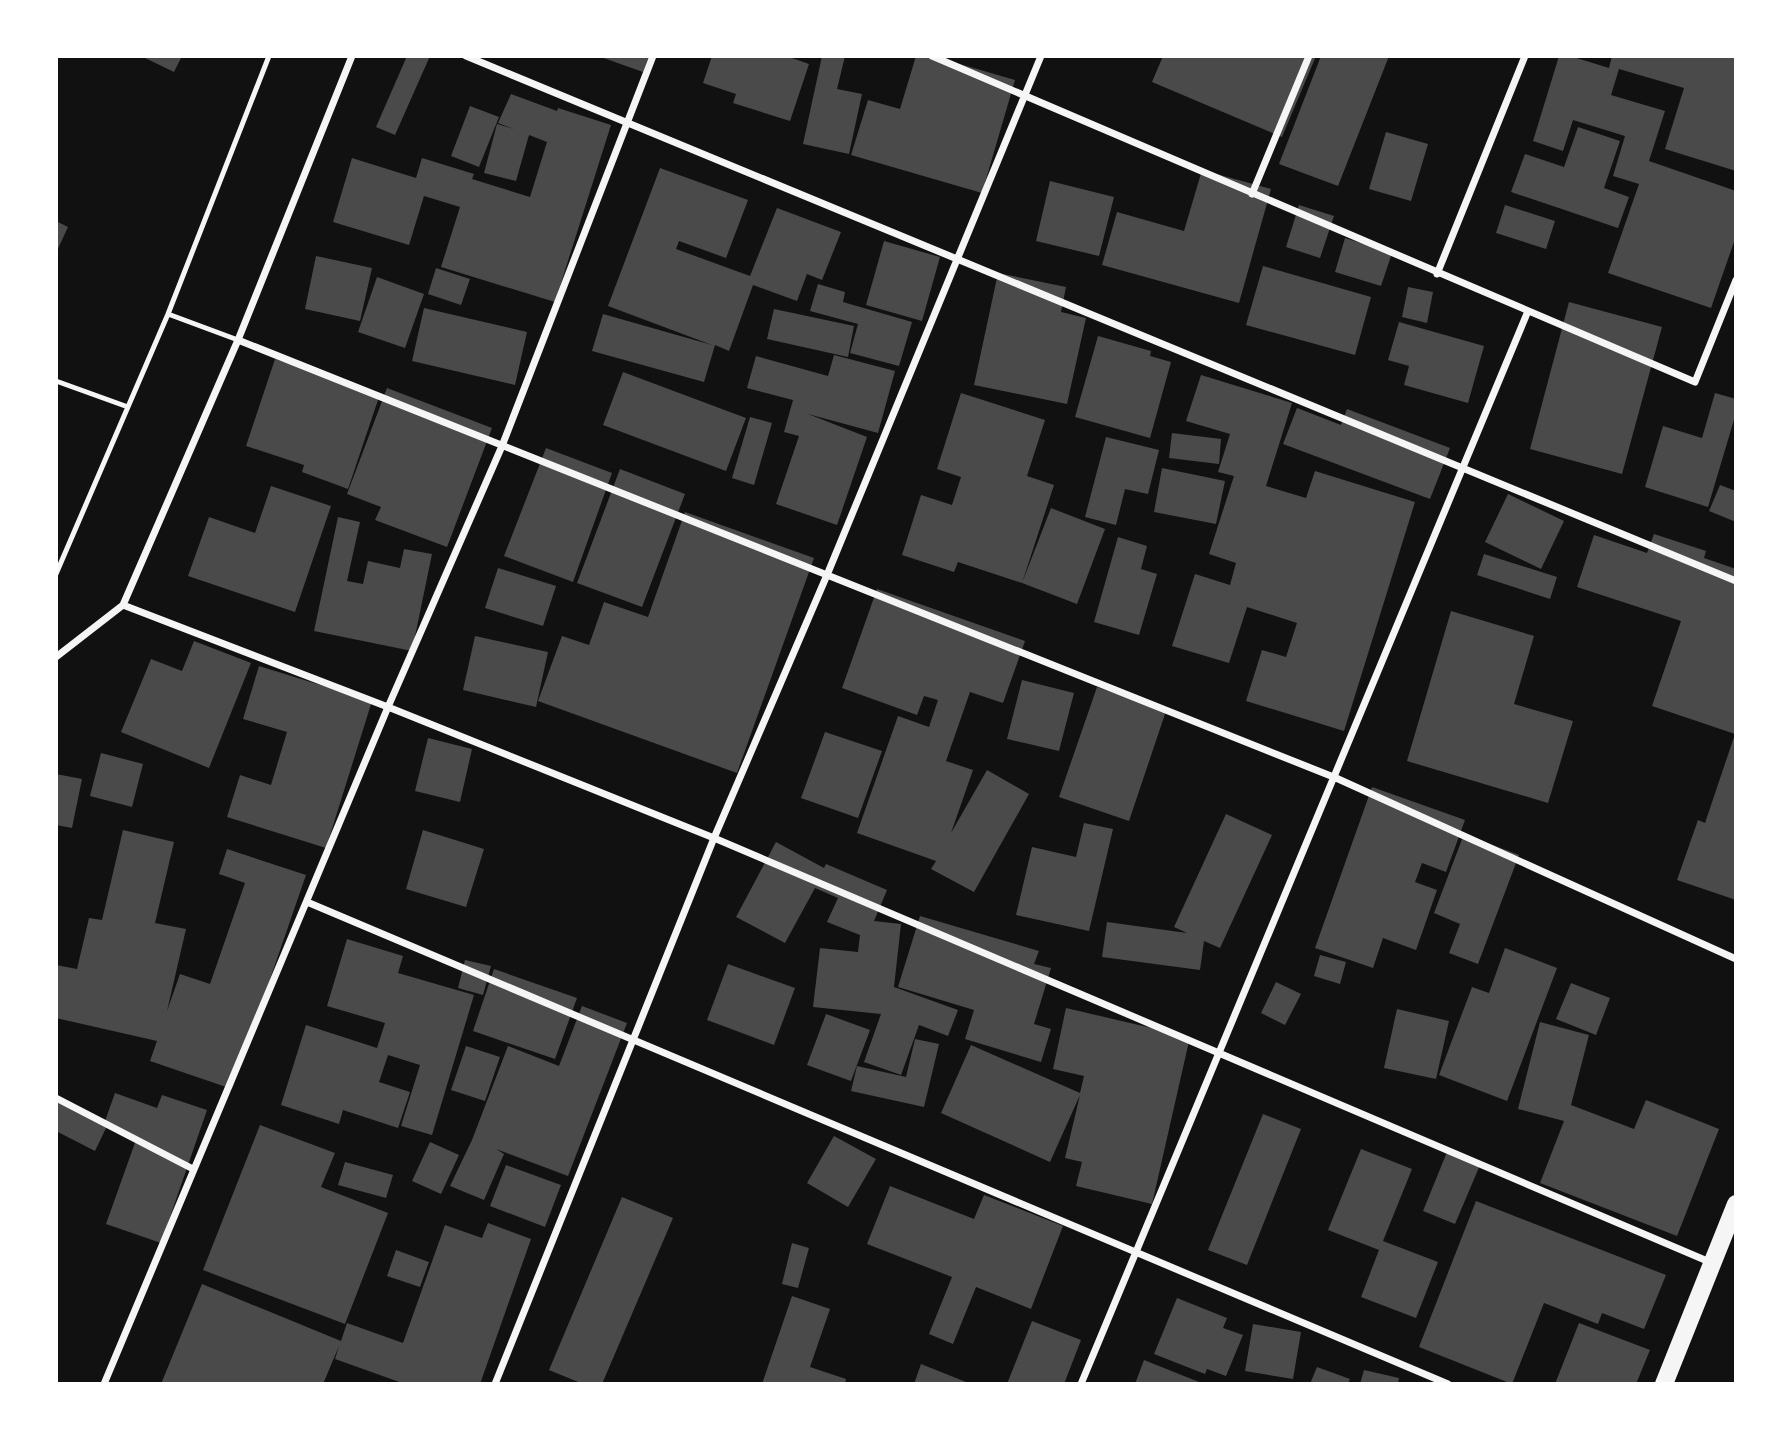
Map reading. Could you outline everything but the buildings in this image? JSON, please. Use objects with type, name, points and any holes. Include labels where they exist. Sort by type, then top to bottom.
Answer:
[{"type":"main road","points":[[1664,1384],[1736,1204]]},
{"type":"street","points":[[56,657],[123,605],[238,340],[352,56]]},
{"type":"street","points":[[466,56],[1736,581]]},
{"type":"street","points":[[104,1384],[388,706],[502,446],[653,56]]},
{"type":"street","points":[[932,56],[1695,382],[1736,280]]},
{"type":"street","points":[[495,1384],[713,838],[827,575],[1041,56]]},
{"type":"street","points":[[1252,194],[1309,56]]},
{"type":"street","points":[[1437,274],[1525,56]]},
{"type":"street","points":[[1081,1384],[1336,778],[1528,311]]},
{"type":"street","points":[[238,340],[1336,778],[1736,959]]},
{"type":"street","points":[[123,605],[388,706],[713,838],[1712,1263]]},
{"type":"street","points":[[307,902],[1448,1384]]},
{"type":"street","points":[[56,1098],[193,1169]]},
{"type":"lane","points":[[56,574],[168,314],[269,56]]},
{"type":"lane","points":[[168,314],[238,340]]},
{"type":"lane","points":[[56,382],[128,407]]}]
